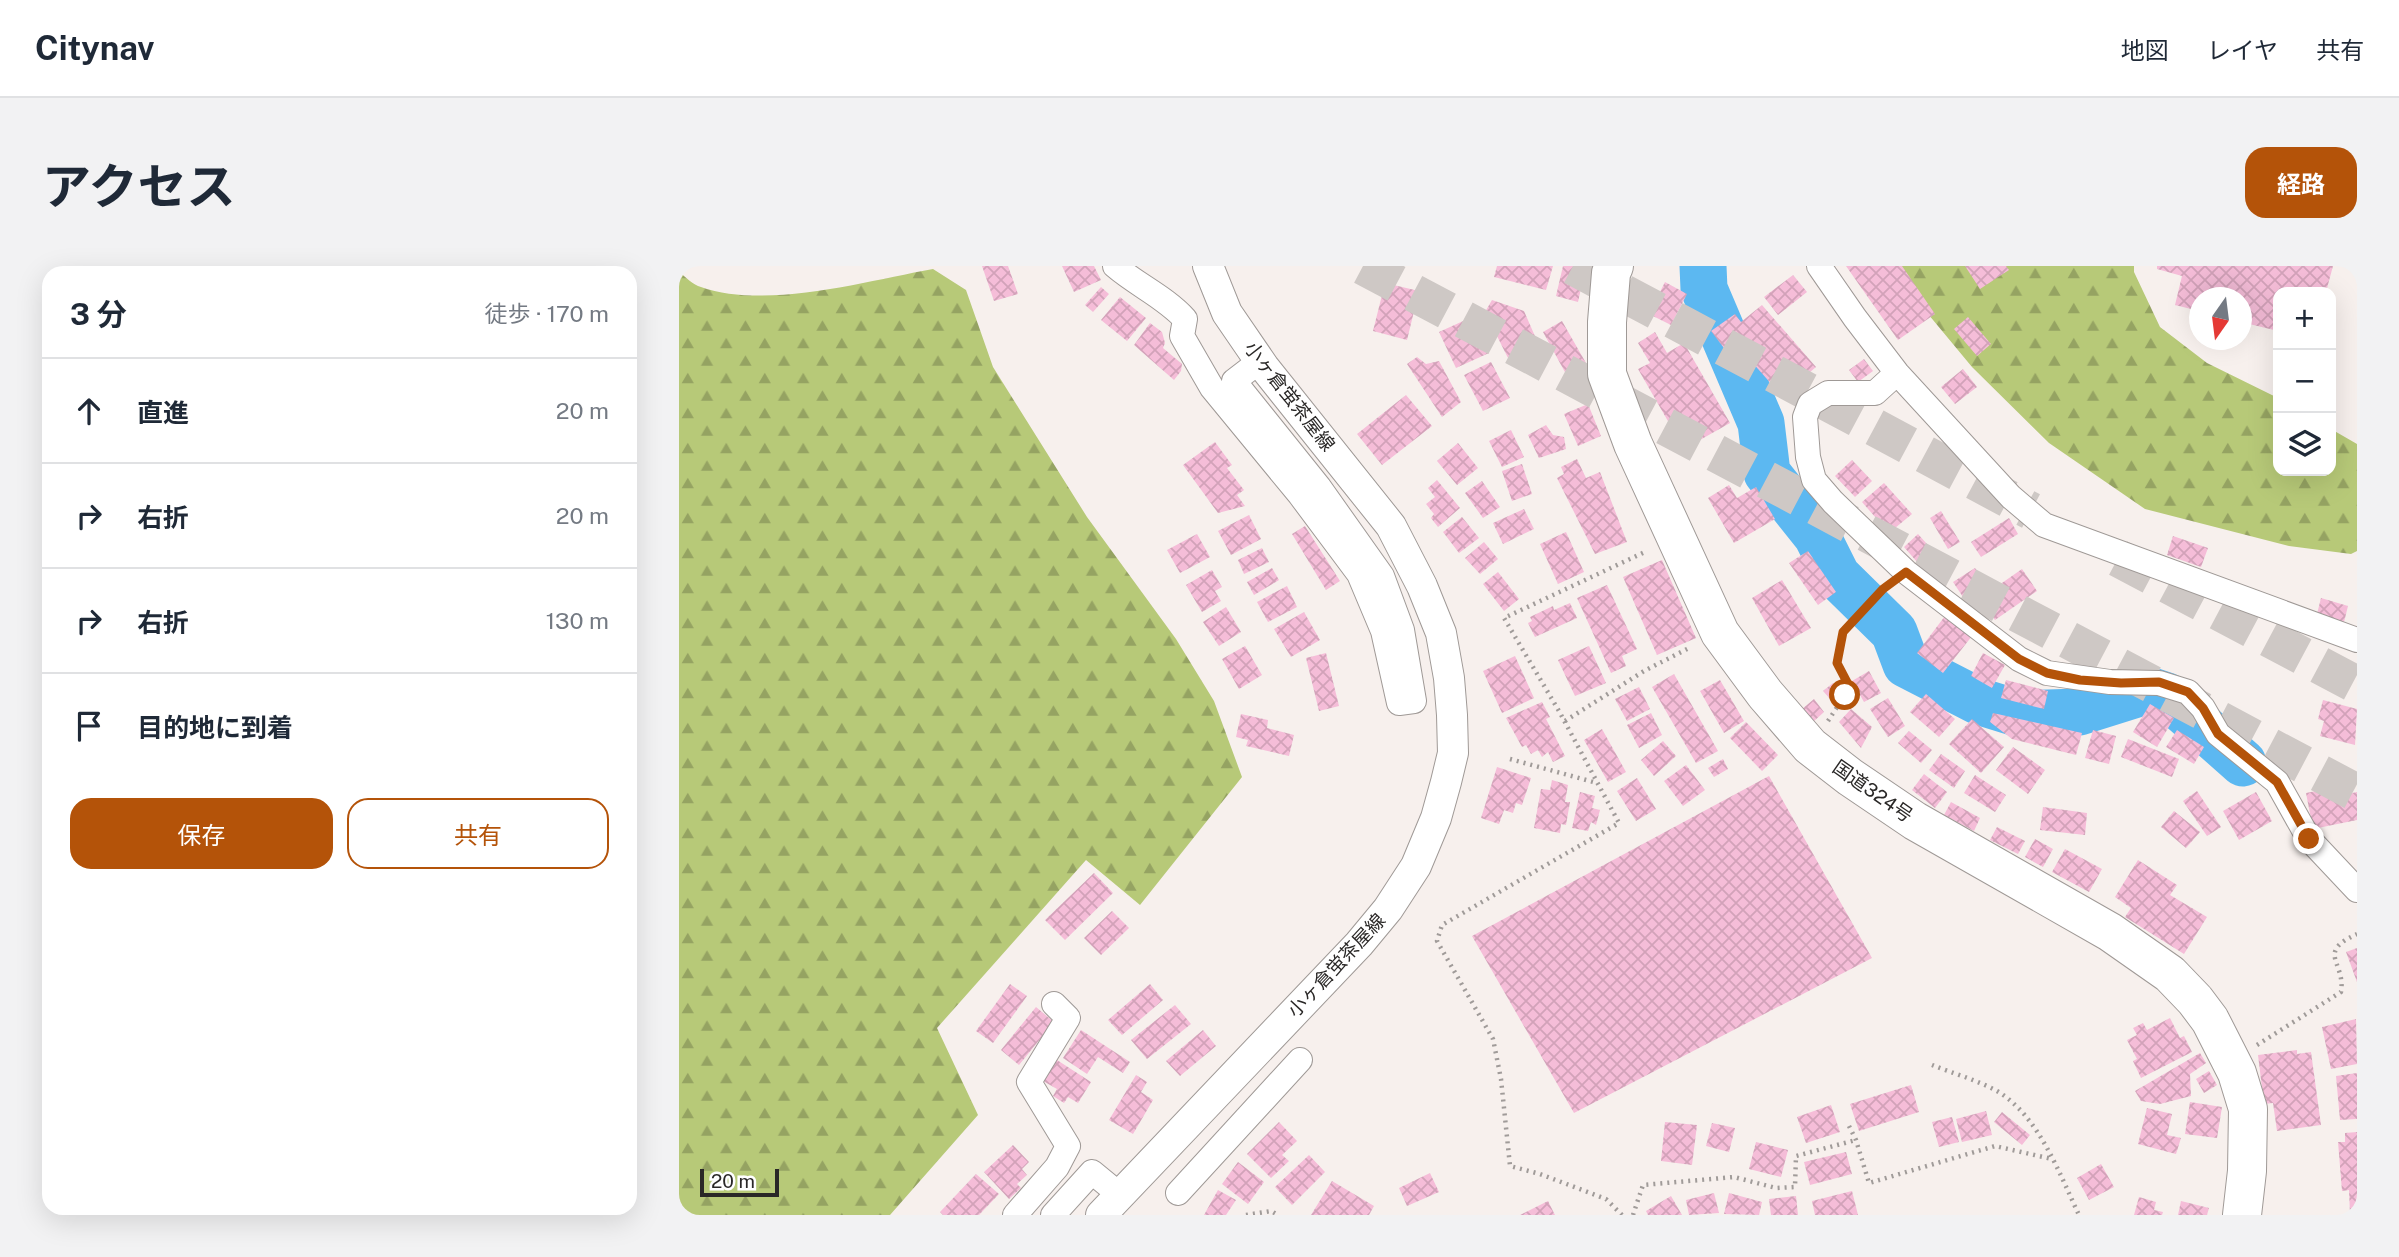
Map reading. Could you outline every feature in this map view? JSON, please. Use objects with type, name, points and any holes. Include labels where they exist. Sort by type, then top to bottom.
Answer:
[{"type":"highway","name":"国道324号","points":[[1614,266],[1611,273],[1607,322],[1607,374],[1633,444],[1720,633],[1765,694],[1810,746],[1916,821],[2087,918],[2147,956],[2170,974],[2195,1000],[2210,1020],[2231,1061],[2248,1109],[2248,1171],[2242,1215]]},
{"type":"street","points":[[1115,266],[1134,283],[1174,306],[1185,319],[1182,336],[1212,387],[1300,495],[1359,574],[1383,631],[1399,703],[1414,701],[1402,630],[1381,576],[1319,486],[1234,381],[1260,361]]},
{"type":"street","name":"小ヶ倉蛍茶屋線","points":[[1111,1205],[1359,944],[1388,908],[1416,866],[1436,818],[1453,753],[1447,666],[1441,633],[1422,586],[1391,526],[1260,361],[1227,313],[1208,266]]},
{"type":"street","points":[[1819,266],[1897,373],[2011,497],[2044,525],[2357,640]]},
{"type":"street","points":[[1897,373],[1875,393],[1828,393],[1810,404],[1805,417],[1804,433],[1814,480],[1833,502],[1906,572],[2019,659],[2047,673],[2080,680],[2159,682],[2188,692],[2203,708],[2218,734],[2277,782],[2309,839],[2357,890]]},
{"type":"street","points":[[1015,1215],[1057,1167],[1068,1146],[1029,1082],[1068,1018],[1054,1004]]},
{"type":"street","points":[[1178,1193],[1300,1060]]},
{"type":"street","points":[[1053,1215],[1092,1172],[1111,1205]]},
{"type":"path","points":[[1622,1215],[1606,1199],[1540,1174],[1510,1166],[1501,1079],[1493,1038],[1437,942],[1442,925],[1619,823],[1565,721],[1504,618],[1676,537]]},
{"type":"path","points":[[1831,762],[1838,753],[1826,725],[1845,695],[1848,684],[1837,663],[1843,632],[1883,589],[1906,572]]},
{"type":"path","points":[[1565,721],[1644,671],[1720,633]]},
{"type":"path","points":[[1510,759],[1598,783]]},
{"type":"path","points":[[2231,1061],[2340,992],[2342,985],[2334,956],[2336,948],[2341,941],[2357,934]]},
{"type":"path","points":[[1931,1065],[1997,1091],[2024,1113],[2052,1159],[2079,1215]]},
{"type":"path","points":[[1849,1126],[1869,1182],[1994,1146],[2052,1159]]},
{"type":"path","points":[[1633,1215],[1643,1185],[1734,1177],[1776,1188],[1795,1187],[1796,1156],[1856,1140]]},
{"type":"path","points":[[1246,1215],[1271,1212],[1279,1215]]},
{"type":"green space","points":[[1897,266],[2134,266],[2134,272],[2160,327],[2207,363],[2273,396],[2273,476],[2336,476],[2336,432],[2357,444],[2357,551],[2351,554],[2289,546],[2145,509],[2049,443],[1972,367],[1904,285]]},
{"type":"green space","points":[[933,269],[966,290],[993,367],[1087,517],[1176,639],[1214,701],[1242,777],[1140,905],[1086,860],[937,1028],[978,1115],[890,1215],[679,1215],[679,272],[701,287],[755,296],[816,291]]},
{"type":"building","points":[[982,266],[1008,266],[1018,294],[994,301]]},
{"type":"building","points":[[1062,266],[1094,266],[1101,280],[1074,292]]},
{"type":"building","points":[[1497,266],[1553,266],[1546,290],[1494,277]]},
{"type":"building","points":[[1563,266],[1586,266],[1578,302],[1556,296]]},
{"type":"building","points":[[1846,266],[1902,266],[1935,314],[1898,340]]},
{"type":"building","points":[[1965,266],[2006,266],[2009,270],[1980,289]]},
{"type":"building","points":[[2157,266],[2333,266],[2327,287],[2273,287],[2273,330],[2252,325],[2252,287],[2189,287],[2189,308],[2175,305],[2182,276],[2157,269]]},
{"type":"building","points":[[1793,275],[1807,292],[1778,315],[1764,297]]},
{"type":"building","points":[[1665,282],[1687,294],[1671,325],[1649,314]]},
{"type":"building","points":[[1385,283],[1419,291],[1407,340],[1373,331]]},
{"type":"building","points":[[1101,287],[1109,294],[1093,312],[1085,305]]},
{"type":"building","points":[[1120,297],[1146,318],[1127,341],[1101,320]]},
{"type":"building","points":[[1492,300],[1524,311],[1541,350],[1511,364],[1485,312]]},
{"type":"building","points":[[1762,305],[1816,367],[1782,396],[1743,352],[1733,360],[1711,331],[1735,314],[1741,322]]},
{"type":"building","points":[[1472,317],[1489,353],[1456,368],[1439,332]]},
{"type":"building","points":[[1968,317],[1991,344],[1977,356],[1954,329]]},
{"type":"building","points":[[1562,321],[1586,363],[1566,374],[1543,332]]},
{"type":"building","points":[[1150,323],[1162,332],[1165,343],[1163,348],[1182,364],[1181,371],[1174,380],[1134,345]]},
{"type":"building","points":[[1655,332],[1667,353],[1684,343],[1730,423],[1684,449],[1638,369],[1650,363],[1638,343]]},
{"type":"building","points":[[1417,357],[1426,364],[1439,361],[1461,402],[1442,417],[1407,364]]},
{"type":"building","points":[[1864,359],[1873,371],[1858,382],[1849,370]]},
{"type":"building","points":[[1491,362],[1510,398],[1483,411],[1464,375]]},
{"type":"building","points":[[1963,369],[1977,387],[1955,404],[1941,387]]},
{"type":"building","points":[[1406,395],[1432,426],[1382,465],[1357,434]]},
{"type":"building","points":[[1588,404],[1601,436],[1578,446],[1564,414]]},
{"type":"building","points":[[1546,425],[1553,435],[1564,437],[1566,449],[1539,458],[1528,435]]},
{"type":"building","points":[[1511,430],[1524,457],[1502,467],[1489,441]]},
{"type":"building","points":[[1215,442],[1232,465],[1227,468],[1244,490],[1237,495],[1245,506],[1218,513],[1183,465]]},
{"type":"building","points":[[1458,443],[1478,468],[1457,485],[1437,461]]},
{"type":"building","points":[[1577,459],[1586,478],[1600,472],[1627,542],[1595,554],[1557,478],[1564,474],[1561,467]]},
{"type":"building","points":[[1852,460],[1872,481],[1855,497],[1835,476]]},
{"type":"building","points":[[1522,464],[1532,494],[1512,501],[1502,471]]},
{"type":"building","points":[[1437,480],[1460,508],[1438,527],[1431,518],[1434,514],[1426,504],[1435,497],[1428,488]]},
{"type":"building","points":[[1482,481],[1500,507],[1483,518],[1465,493]]},
{"type":"building","points":[[1884,483],[1912,514],[1889,533],[1862,502]]},
{"type":"building","points":[[1729,485],[1737,498],[1756,487],[1775,519],[1734,543],[1708,498]]},
{"type":"building","points":[[1524,509],[1534,529],[1503,544],[1493,523]]},
{"type":"building","points":[[1941,511],[1960,542],[1948,549],[1930,518]]},
{"type":"building","points":[[1249,515],[1261,539],[1231,555],[1218,531]]},
{"type":"building","points":[[1462,517],[1479,538],[1459,553],[1443,532]]},
{"type":"building","points":[[2009,518],[2018,534],[1981,557],[1971,542]]},
{"type":"building","points":[[1305,526],[1340,581],[1326,590],[1292,534]]},
{"type":"building","points":[[1566,532],[1584,572],[1558,584],[1540,544]]},
{"type":"building","points":[[1197,534],[1210,557],[1180,573],[1167,550]]},
{"type":"building","points":[[1918,534],[1952,572],[1937,585],[1904,547]]},
{"type":"building","points":[[2173,536],[2208,548],[2201,567],[2167,555]]},
{"type":"building","points":[[1484,542],[1498,559],[1480,574],[1465,558]]},
{"type":"building","points":[[1262,548],[1269,562],[1244,574],[1238,560]]},
{"type":"building","points":[[1808,551],[1836,592],[1818,605],[1789,563]]},
{"type":"building","points":[[1662,560],[1696,638],[1657,655],[1623,577]]},
{"type":"building","points":[[1272,568],[1279,580],[1254,595],[1247,582]]},
{"type":"building","points":[[1975,568],[1987,586],[1965,600],[1953,582]]},
{"type":"building","points":[[2022,569],[2037,591],[1995,620],[1979,599]]},
{"type":"building","points":[[1212,570],[1222,587],[1215,591],[1221,601],[1202,612],[1186,585]]},
{"type":"building","points":[[1498,572],[1519,599],[1504,611],[1483,584]]},
{"type":"building","points":[[1782,580],[1811,628],[1779,646],[1752,598]]},
{"type":"building","points":[[1607,585],[1637,649],[1622,656],[1626,666],[1611,673],[1577,598]]},
{"type":"building","points":[[1287,586],[1297,607],[1268,622],[1257,602]]},
{"type":"building","points":[[2321,598],[2348,606],[2344,622],[2317,614]]},
{"type":"building","points":[[1570,603],[1577,618],[1535,637],[1528,623],[1532,621],[1530,617],[1553,606],[1554,610]]},
{"type":"building","points":[[1226,607],[1241,632],[1219,646],[1203,622]]},
{"type":"building","points":[[1304,612],[1320,640],[1291,657],[1274,629]]},
{"type":"building","points":[[1945,616],[1972,636],[1943,673],[1917,653]]},
{"type":"building","points":[[1245,646],[1262,675],[1239,689],[1222,659]]},
{"type":"building","points":[[1589,646],[1606,683],[1575,696],[1558,660]]},
{"type":"building","points":[[1326,653],[1339,706],[1319,711],[1306,658]]},
{"type":"building","points":[[1983,653],[2005,665],[1992,688],[1971,676]]},
{"type":"building","points":[[1515,656],[1534,698],[1502,713],[1483,671]]},
{"type":"building","points":[[1869,671],[1881,693],[1864,702],[1852,681]]},
{"type":"building","points":[[1674,674],[1718,751],[1696,763],[1652,687]]},
{"type":"building","points":[[1720,680],[1744,721],[1724,733],[1700,691]]},
{"type":"building","points":[[2006,680],[2048,691],[2044,709],[2001,698]]},
{"type":"building","points":[[1833,683],[1841,692],[1831,700],[1823,691]]},
{"type":"building","points":[[1639,687],[1650,709],[1627,721],[1615,699]]},
{"type":"building","points":[[1926,694],[1955,719],[1939,737],[1910,712]]},
{"type":"building","points":[[1888,698],[1905,726],[1888,737],[1870,709]]},
{"type":"building","points":[[1814,699],[1824,712],[1812,723],[1801,710]]},
{"type":"building","points":[[2323,700],[2357,709],[2355,745],[2320,736],[2324,721],[2318,719]]},
{"type":"building","points":[[1542,702],[1550,717],[1546,719],[1565,756],[1553,762],[1548,752],[1542,757],[1538,750],[1531,754],[1526,745],[1522,747],[1506,718]]},
{"type":"building","points":[[2150,704],[2174,718],[2157,747],[2133,732]]},
{"type":"building","points":[[1851,709],[1872,727],[1861,748],[1839,722]]},
{"type":"building","points":[[1651,713],[1662,735],[1639,748],[1627,725]]},
{"type":"building","points":[[1993,713],[2082,733],[2076,755],[2012,739],[1990,722]]},
{"type":"building","points":[[1241,714],[1268,720],[1267,728],[1294,735],[1289,756],[1246,746],[1248,740],[1236,737]]},
{"type":"building","points":[[1972,719],[2004,747],[1981,773],[1949,744]]},
{"type":"building","points":[[1746,722],[1778,755],[1762,771],[1730,738]]},
{"type":"building","points":[[1602,729],[1626,772],[1608,782],[1584,740]]},
{"type":"building","points":[[2093,730],[2116,736],[2109,764],[2085,758]]},
{"type":"building","points":[[2177,730],[2204,747],[2194,764],[2166,747]]},
{"type":"building","points":[[1909,731],[1932,750],[1921,763],[1898,743]]},
{"type":"building","points":[[2128,739],[2179,759],[2172,777],[2121,757]]},
{"type":"building","points":[[1663,741],[1676,756],[1654,776],[1641,760]]},
{"type":"building","points":[[2013,747],[2045,770],[2028,794],[1996,770]]},
{"type":"building","points":[[1941,754],[1965,771],[1954,788],[1929,770]]},
{"type":"building","points":[[1723,759],[1728,769],[1714,777],[1708,768]]},
{"type":"building","points":[[1686,765],[1705,790],[1683,806],[1664,781]]},
{"type":"building","points":[[1497,767],[1531,778],[1522,805],[1516,803],[1513,813],[1504,810],[1499,824],[1481,818]]},
{"type":"building","points":[[1924,774],[1947,792],[1935,808],[1912,790]]},
{"type":"building","points":[[1975,775],[2006,795],[1995,812],[1964,793]]},
{"type":"building","points":[[1769,776],[1872,958],[1574,1113],[1472,936]]},
{"type":"building","points":[[1637,778],[1656,809],[1636,821],[1617,791]]},
{"type":"building","points":[[1552,780],[1568,785],[1565,802],[1570,802],[1566,825],[1561,824],[1560,833],[1534,828],[1541,789],[1550,790]]},
{"type":"building","points":[[2341,786],[2343,795],[2357,792],[2357,820],[2313,829],[2306,793]]},
{"type":"building","points":[[2197,791],[2221,827],[2207,836],[2183,801]]},
{"type":"building","points":[[1580,792],[1595,796],[1592,808],[1600,810],[1596,825],[1591,822],[1588,831],[1572,828]]},
{"type":"building","points":[[2256,792],[2272,821],[2239,840],[2223,811]]},
{"type":"building","points":[[1951,802],[1980,818],[1974,831],[1944,815]]},
{"type":"building","points":[[2043,807],[2087,813],[2085,835],[2040,830]]},
{"type":"building","points":[[2174,811],[2200,832],[2186,848],[2161,827]]},
{"type":"building","points":[[1997,827],[2025,841],[2018,854],[1990,840]]},
{"type":"building","points":[[2035,839],[2053,849],[2043,867],[2025,857]]},
{"type":"building","points":[[2065,849],[2102,869],[2089,892],[2052,872]]},
{"type":"building","points":[[2138,860],[2177,885],[2170,895],[2207,917],[2184,954],[2125,917],[2131,908],[2115,897]]},
{"type":"building","points":[[1094,873],[1113,893],[1065,940],[1045,920]]},
{"type":"building","points":[[1112,911],[1129,928],[1101,955],[1084,938]]},
{"type":"building","points":[[2357,948],[2357,982],[2346,952]]},
{"type":"building","points":[[1010,984],[1027,996],[993,1043],[976,1031]]},
{"type":"building","points":[[1150,984],[1163,1000],[1122,1035],[1108,1020]]},
{"type":"building","points":[[1175,1005],[1191,1024],[1147,1059],[1131,1040]]},
{"type":"building","points":[[1036,1007],[1054,1022],[1019,1065],[1001,1050]]},
{"type":"building","points":[[2170,1018],[2180,1038],[2184,1036],[2192,1052],[2141,1078],[2133,1061],[2137,1059],[2127,1040],[2137,1035],[2133,1028],[2143,1023],[2147,1030]]},
{"type":"building","points":[[2356,1019],[2357,1064],[2331,1069],[2322,1027]]},
{"type":"building","points":[[1081,1030],[1130,1062],[1123,1073],[1098,1057],[1087,1074],[1063,1058]]},
{"type":"building","points":[[1203,1030],[1216,1046],[1180,1076],[1166,1061]]},
{"type":"building","points":[[2297,1050],[2297,1054],[2311,1052],[2321,1125],[2277,1131],[2273,1103],[2264,1104],[2258,1055]]},
{"type":"building","points":[[2200,1053],[2206,1063],[2190,1074],[2191,1096],[2160,1104],[2141,1101],[2135,1091]]},
{"type":"building","points":[[1057,1060],[1091,1082],[1078,1103],[1068,1097],[1064,1103],[1053,1096],[1057,1089],[1043,1081]]},
{"type":"building","points":[[2209,1071],[2217,1085],[2204,1093],[2196,1079]]},
{"type":"building","points":[[2357,1073],[2357,1119],[2340,1120],[2336,1076]]},
{"type":"building","points":[[1136,1075],[1147,1082],[1141,1092],[1153,1100],[1133,1134],[1109,1120]]},
{"type":"building","points":[[1911,1085],[1919,1112],[1859,1131],[1850,1104]]},
{"type":"building","points":[[2190,1102],[2222,1107],[2217,1138],[2185,1134]]},
{"type":"building","points":[[1831,1105],[1840,1132],[1806,1143],[1797,1117]]},
{"type":"building","points":[[2147,1108],[2172,1114],[2167,1135],[2181,1138],[2176,1154],[2138,1144]]},
{"type":"building","points":[[1986,1111],[1992,1135],[1962,1142],[1956,1119]]},
{"type":"building","points":[[2002,1112],[2030,1135],[2022,1145],[1994,1122]]},
{"type":"building","points":[[1952,1117],[1959,1142],[1939,1147],[1932,1122]]},
{"type":"building","points":[[1279,1122],[1297,1141],[1282,1155],[1289,1161],[1271,1178],[1247,1154]]},
{"type":"building","points":[[1665,1122],[1697,1125],[1692,1165],[1661,1161]]},
{"type":"building","points":[[1712,1123],[1735,1128],[1729,1152],[1706,1146]]},
{"type":"building","points":[[2357,1132],[2357,1215],[2350,1215],[2349,1190],[2342,1191],[2338,1142],[2345,1142],[2345,1133]]},
{"type":"building","points":[[1756,1142],[1788,1150],[1781,1177],[1749,1169]]},
{"type":"building","points":[[1013,1145],[1029,1162],[1022,1169],[1027,1175],[1017,1184],[1021,1188],[1009,1199],[984,1172]]},
{"type":"building","points":[[1846,1152],[1852,1174],[1810,1185],[1804,1162]]},
{"type":"building","points":[[1309,1155],[1325,1172],[1292,1205],[1275,1187]]},
{"type":"building","points":[[1238,1162],[1264,1182],[1248,1204],[1222,1184]]},
{"type":"building","points":[[2101,1164],[2114,1187],[2089,1200],[2077,1178]]},
{"type":"building","points":[[1430,1173],[1439,1192],[1407,1206],[1399,1188]]},
{"type":"building","points":[[976,1174],[999,1194],[979,1215],[943,1215],[940,1212]]},
{"type":"building","points":[[1332,1181],[1374,1206],[1369,1215],[1311,1215]]},
{"type":"building","points":[[1218,1190],[1236,1200],[1226,1215],[1204,1215]]},
{"type":"building","points":[[1852,1191],[1858,1215],[1815,1215],[1812,1201]]},
{"type":"building","points":[[1714,1193],[1719,1213],[1689,1215],[1686,1200]]},
{"type":"building","points":[[1729,1193],[1762,1202],[1759,1215],[1724,1214]]},
{"type":"building","points":[[1671,1196],[1682,1215],[1648,1215],[1646,1211]]},
{"type":"building","points":[[1796,1196],[1798,1215],[1771,1215],[1769,1199]]},
{"type":"building","points":[[2139,1197],[2156,1202],[2154,1210],[2163,1212],[2162,1215],[2134,1215]]},
{"type":"building","points":[[1548,1201],[1555,1215],[1520,1215]]},
{"type":"building","points":[[2181,1201],[2209,1208],[2207,1215],[2178,1215]]},
{"type":"waterway","points":[[1703,266],[1704,289],[1761,423],[1767,473],[1817,536],[1837,576],[1894,632],[1906,664],[1978,701],[2020,714],[2079,712],[2149,690],[2167,696],[2243,763]]},
{"type":"tunnel","points":[[1363,266],[2357,793]]},
{"type":"tunnel","points":[[1573,266],[2031,511]]},
{"type":"tunnel","points":[[2118,558],[2357,685]]},
{"type":"route","points":[[1845,695],[1848,684],[1837,663],[1843,632],[1883,589],[1906,572],[2019,659],[2047,673],[2080,680],[2159,682],[2188,692],[2203,708],[2218,734],[2277,782],[2309,839]]}]
